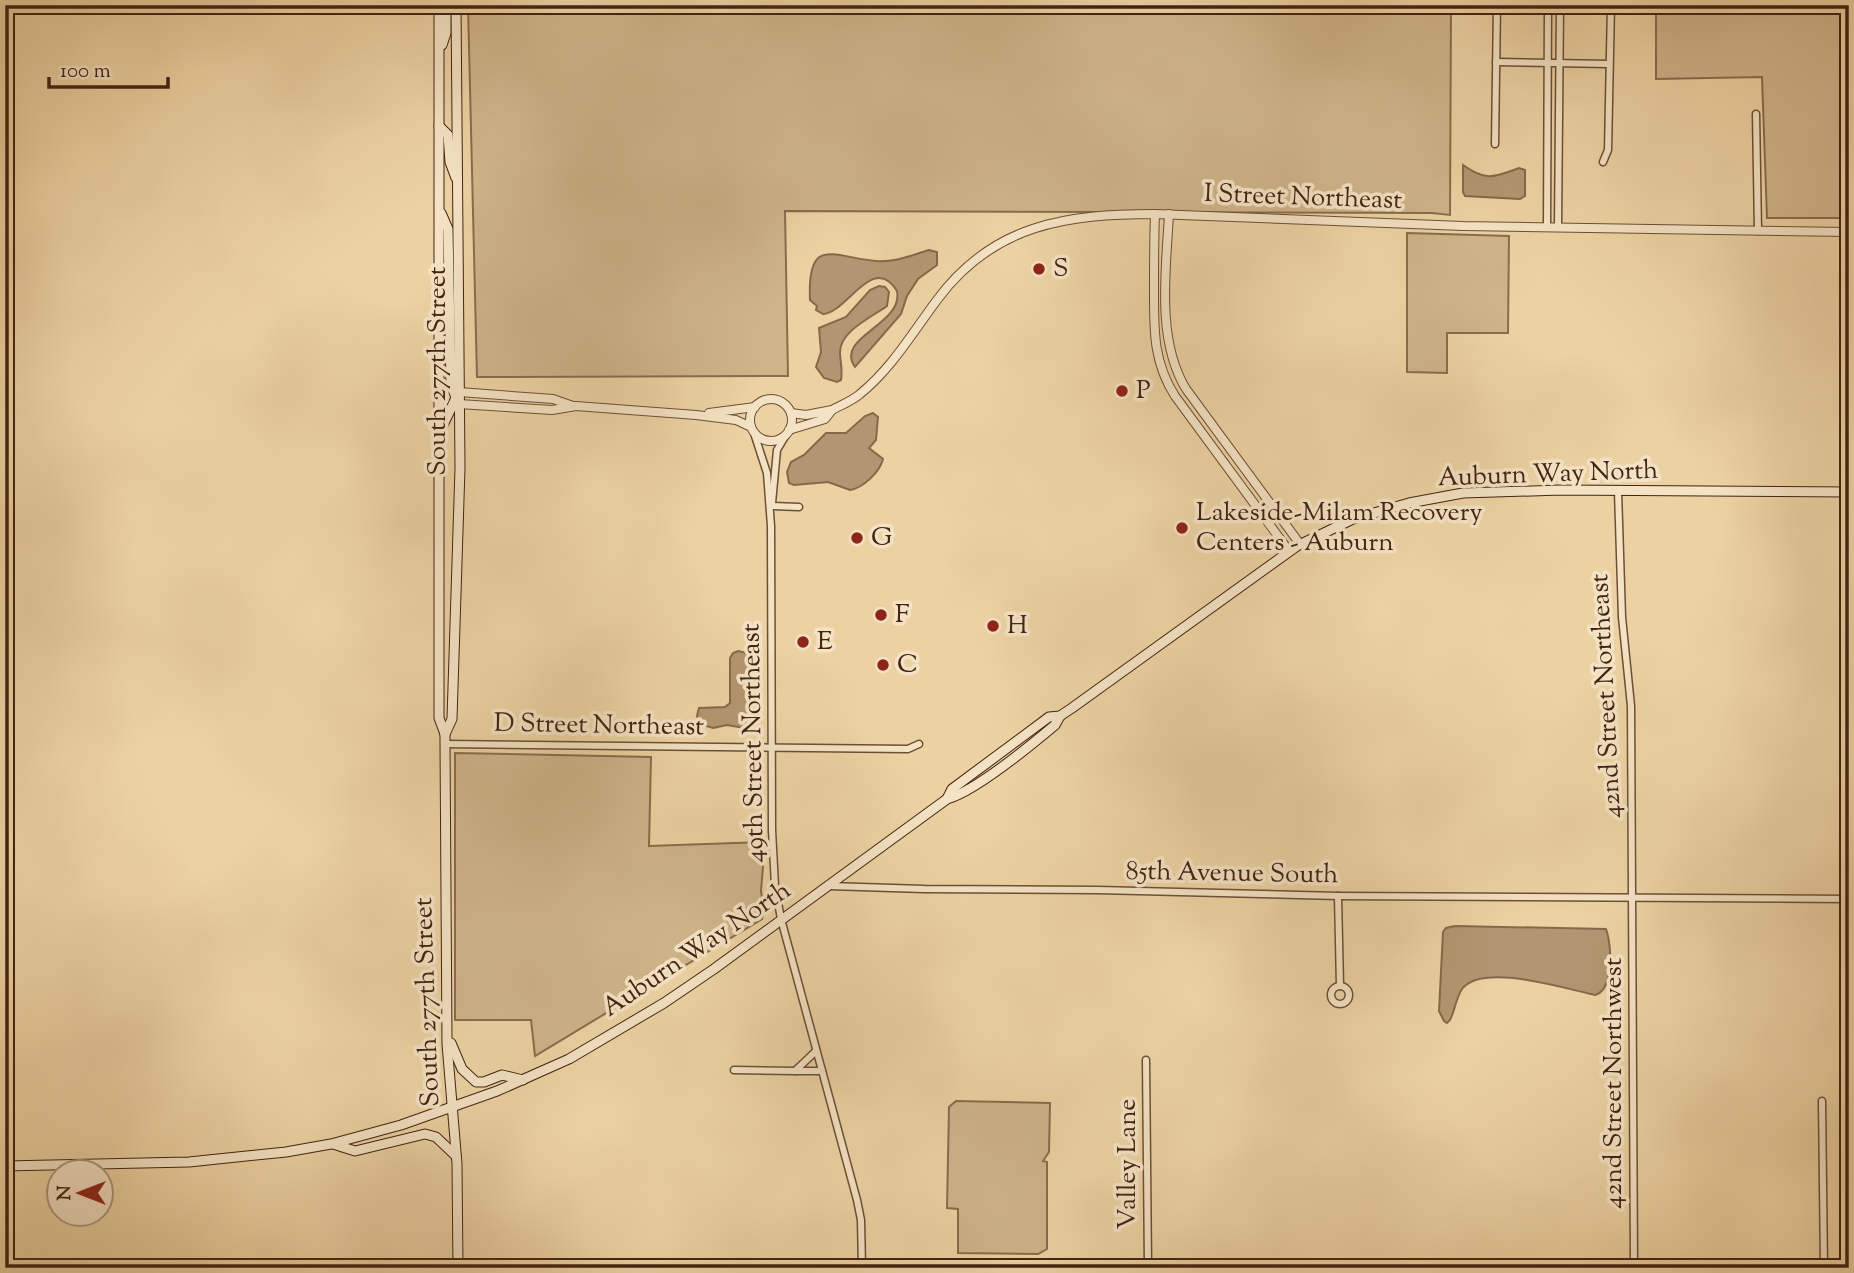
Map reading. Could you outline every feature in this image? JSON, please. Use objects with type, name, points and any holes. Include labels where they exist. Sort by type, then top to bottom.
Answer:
[{"type":"main road","name":"South 277th Street","points":[[439,5],[439,718],[445,739],[447,1029],[456,1156],[458,1268]]},
{"type":"main road","points":[[439,54],[446,33],[446,5]]},
{"type":"main road","name":"South 277th Street","points":[[445,739],[452,719],[458,536],[456,5]]},
{"type":"main road","points":[[439,126],[449,135],[450,162],[458,183]]},
{"type":"main road","points":[[439,208],[448,229],[451,386],[458,398],[444,419],[439,446]]},
{"type":"main road","name":"Auburn Way North","points":[[947,800],[952,789],[1049,717],[1058,716],[1289,551],[1353,519],[1409,503],[1463,494],[1562,490],[1849,492]]},
{"type":"main road","name":"Auburn Way North","points":[[331,1144],[401,1125],[523,1080],[569,1059],[657,1007],[714,969],[947,800],[958,796],[1030,745],[1055,726],[1058,716]]},
{"type":"main road","points":[[447,1029],[456,1058],[470,1079],[484,1082],[502,1075],[523,1080]]},
{"type":"main road","points":[[5,1166],[189,1162],[331,1144],[355,1151],[425,1134],[436,1137],[456,1156]]},
{"type":"street","points":[[1495,144],[1497,5]]},
{"type":"street","points":[[1547,227],[1548,5]]},
{"type":"street","points":[[1558,227],[1560,5]]},
{"type":"street","points":[[1603,162],[1608,150],[1611,5]]},
{"type":"street","points":[[1496,62],[1609,64]]},
{"type":"street","points":[[1756,114],[1758,231]]},
{"type":"street","name":"I Street Northeast","points":[[791,413],[806,415],[832,410],[859,395],[892,363],[939,297],[969,263],[1002,242],[1052,222],[1113,214],[1169,214],[1547,227],[1849,232]]},
{"type":"street","points":[[1155,214],[1154,337],[1163,373],[1182,405],[1289,551]]},
{"type":"street","points":[[1169,214],[1166,329],[1174,369],[1300,544]]},
{"type":"street","points":[[458,398],[552,410],[576,406],[696,415],[736,421],[766,440],[773,441],[788,432],[791,413],[785,405],[774,399],[760,402],[750,420],[753,430]]},
{"type":"street","points":[[696,415],[755,407]]},
{"type":"street","name":"I Street Northeast","points":[[788,432],[825,419],[832,410]]},
{"type":"street","name":"49th Street Northeast","points":[[753,430],[767,473],[771,526]]},
{"type":"street","name":"49th Street Northeast","points":[[788,432],[780,443],[775,461],[771,526],[775,886],[780,919],[857,1200],[863,1245],[862,1268]]},
{"type":"street","name":"42nd Street Northeast","points":[[1618,491],[1622,617],[1631,706],[1634,899]]},
{"type":"street","points":[[772,506],[799,507]]},
{"type":"street","name":"D Street Northeast","points":[[445,739],[908,749],[919,744]]},
{"type":"street","name":"85th Avenue South","points":[[828,886],[1634,899],[1849,899]]},
{"type":"street","points":[[1338,895],[1340,986]]},
{"type":"street","name":"42nd Street Northwest","points":[[1634,899],[1634,1268]]},
{"type":"street","points":[[795,1071],[816,1051]]},
{"type":"street","name":"Valley Lane","points":[[1146,1060],[1148,1268]]},
{"type":"street","points":[[734,1070],[822,1071]]},
{"type":"street","points":[[1822,1101],[1824,1268]]},
{"type":"shaded area","points":[[468,5],[1451,5],[1450,215],[785,211],[788,376],[477,377]]},
{"type":"shaded area","points":[[1656,5],[1849,5],[1849,218],[1767,218],[1762,77],[1656,79]]},
{"type":"shaded area","points":[[1463,165],[1485,176],[1519,168],[1525,170],[1525,196],[1520,199],[1465,196]]},
{"type":"shaded area","points":[[1407,233],[1509,236],[1508,333],[1447,333],[1447,373],[1407,372]]},
{"type":"shaded area","points":[[929,250],[937,252],[937,265],[918,279],[907,296],[901,314],[855,367],[851,357],[854,347],[890,313],[896,303],[897,291],[888,281],[879,278],[869,281],[832,311],[823,314],[816,310],[817,306],[810,300],[810,279],[818,258],[835,254],[889,261]]},
{"type":"shaded area","points":[[879,286],[885,287],[889,292],[887,306],[858,325],[841,344],[841,380],[837,382],[824,378],[816,367],[821,352],[819,328],[846,317],[870,290]]},
{"type":"shaded area","points":[[873,413],[878,417],[876,440],[869,448],[883,459],[875,474],[865,483],[850,490],[828,482],[794,485],[789,483],[787,472],[791,462],[804,455],[826,433],[846,433],[865,416]]},
{"type":"shaded area","points":[[738,651],[747,653],[751,668],[752,699],[748,725],[744,728],[727,725],[713,728],[700,724],[697,716],[699,708],[725,707],[730,703],[730,658]]},
{"type":"shaded area","points":[[455,753],[651,757],[649,846],[765,842],[762,919],[535,1056],[531,1020],[455,1020]]},
{"type":"shaded area","points":[[1446,928],[1606,929],[1610,966],[1606,985],[1595,995],[1546,983],[1505,977],[1472,981],[1462,989],[1447,1023],[1439,1011],[1443,932]]},
{"type":"shaded area","points":[[956,1101],[1050,1103],[1049,1152],[1043,1161],[1047,1162],[1047,1249],[1038,1254],[958,1253],[958,1209],[947,1208],[949,1107]]},
{"type":"place","name":"S","points":[[1039,269]]},
{"type":"place","name":"P","points":[[1122,391]]},
{"type":"place","name":"Lakeside-Milam Recovery Centers - Auburn","points":[[1182,528]]},
{"type":"place","name":"G","points":[[857,538]]},
{"type":"place","name":"F","points":[[881,615]]},
{"type":"place","name":"H","points":[[993,626]]},
{"type":"place","name":"E","points":[[803,642]]},
{"type":"place","name":"C","points":[[883,665]]}]
